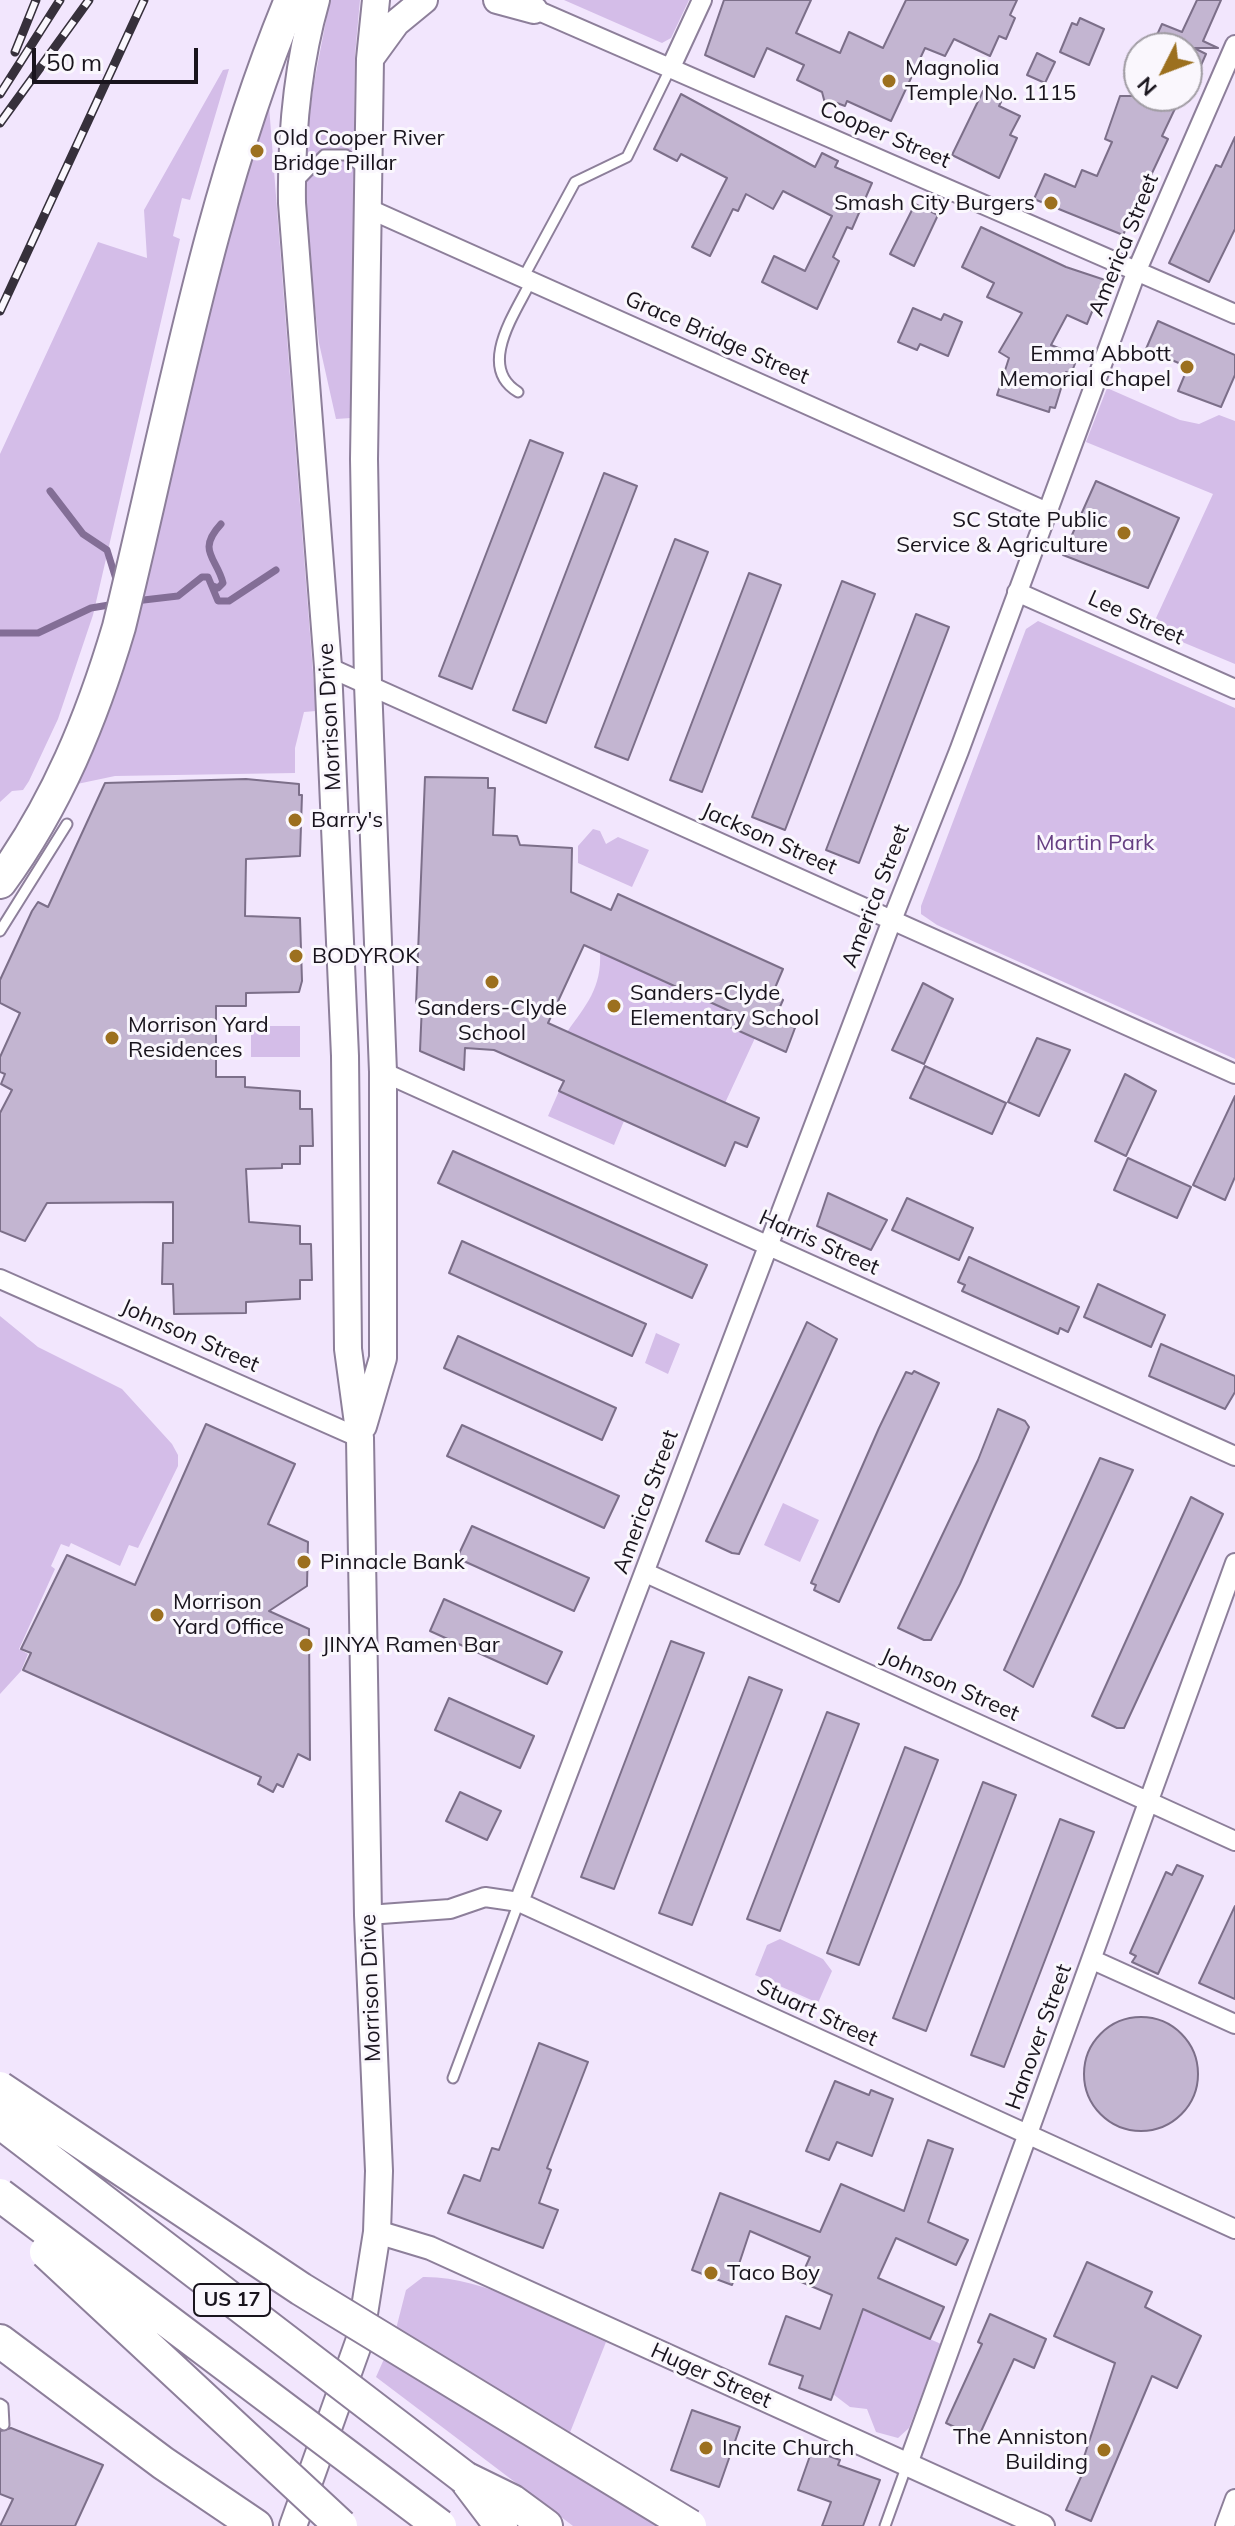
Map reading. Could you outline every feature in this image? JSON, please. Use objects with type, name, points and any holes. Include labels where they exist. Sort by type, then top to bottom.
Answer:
[{"type":"highway","points":[[0,882],[53,798],[102,684],[119,627],[226,184],[256,84],[291,0]]},
{"type":"highway","points":[[0,2088],[301,2289],[690,2526]]},
{"type":"highway","name":"US 17","points":[[0,2122],[465,2478],[501,2526]]},
{"type":"highway","name":"US 17","points":[[0,2195],[440,2526]]},
{"type":"highway","points":[[0,2209],[341,2526]]},
{"type":"highway","points":[[0,2341],[163,2463],[256,2526]]},
{"type":"highway","points":[[465,2478],[512,2501],[546,2526]]},
{"type":"main road","name":"Morrison Drive","points":[[293,2526],[360,2339],[377,2232],[379,2171],[368,1915],[360,1438],[348,1349],[345,1056],[328,667],[292,191],[292,133],[301,59],[316,0]]},
{"type":"main road","name":"Morrison Drive","points":[[360,1438],[383,1358],[383,1072],[368,684],[364,459],[370,59],[376,0]]},
{"type":"main road","points":[[370,59],[396,23],[424,0]]},
{"type":"main road","points":[[497,0],[525,5]]},
{"type":"street","points":[[670,69],[702,0]]},
{"type":"street","name":"Cooper Street","points":[[525,5],[1235,314]]},
{"type":"street","name":"America Street","points":[[519,1902],[1137,270],[1235,45]]},
{"type":"street","name":"Grace Bridge Street","points":[[367,208],[1047,512]]},
{"type":"street","name":"Lee Street","points":[[1017,592],[1235,689]]},
{"type":"street","name":"Jackson Street","points":[[328,667],[1235,1074]]},
{"type":"street","name":"Harris Street","points":[[383,1072],[1235,1456]]},
{"type":"street","name":"Johnson Street","points":[[0,1279],[360,1438]]},
{"type":"street","name":"Hanover Street","points":[[908,2464],[1235,1563]]},
{"type":"street","name":"Johnson Street","points":[[646,1573],[1235,1841]]},
{"type":"street","name":"Stuart Street","points":[[368,1915],[450,1909],[485,1897],[519,1902],[1235,2229]]},
{"type":"street","points":[[1093,1960],[1235,2024]]},
{"type":"street","name":"Huger Street","points":[[377,2232],[430,2248],[1043,2526]]},
{"type":"street","points":[[1225,2526],[1235,2499]]},
{"type":"lane","points":[[518,392],[507,382],[498,358],[501,342],[527,279],[575,182],[627,157],[670,69]]},
{"type":"lane","points":[[292,191],[324,155],[346,155],[367,174]]},
{"type":"lane","points":[[0,931],[67,824]]},
{"type":"lane","points":[[453,2078],[519,1902]]},
{"type":"lane","points":[[0,2404],[3,2406],[4,2425]]},
{"type":"lane","name":"Hanover Street","points":[[885,2526],[908,2464]]},
{"type":"green space","points":[[330,0],[360,0],[355,55],[351,418],[336,419],[319,343],[301,187],[313,88]]},
{"type":"green space","points":[[564,0],[689,0],[671,38],[662,43]]},
{"type":"green space","points":[[229,69],[190,200],[182,198],[173,236],[180,239],[93,615],[58,719],[29,781],[23,790],[12,791],[0,802],[0,454],[98,242],[147,258],[144,210],[223,70]]},
{"type":"green space","points":[[268,93],[316,711],[304,712],[295,748],[295,773],[115,776],[77,784],[127,658],[215,279]]},
{"type":"green space","points":[[1107,388],[1180,420],[1199,424],[1219,415],[1235,421],[1235,664],[1151,629],[1213,494],[1086,442]]},
{"type":"green space","name":"Martin Park","points":[[1038,621],[1235,708],[1235,1059],[937,925],[921,914],[921,906],[1026,629]]},
{"type":"green space","points":[[593,829],[600,831],[606,844],[618,837],[649,850],[632,887],[578,863],[578,846]]},
{"type":"green space","points":[[600,952],[734,1013],[755,1038],[725,1103],[567,1032],[595,986]]},
{"type":"green space","points":[[251,1026],[300,1026],[300,1057],[251,1057]]},
{"type":"green space","points":[[559,1091],[624,1121],[614,1145],[548,1116]]},
{"type":"green space","points":[[0,1316],[38,1347],[122,1389],[172,1444],[178,1455],[178,1466],[138,1548],[129,1545],[120,1566],[71,1543],[69,1547],[61,1544],[51,1566],[55,1569],[19,1649],[28,1654],[21,1671],[0,1694]]},
{"type":"green space","points":[[656,1333],[680,1344],[668,1374],[645,1363]]},
{"type":"green space","points":[[783,1503],[819,1520],[800,1562],[764,1545]]},
{"type":"green space","points":[[780,1939],[823,1959],[832,1971],[818,2003],[755,1975],[767,1945]]},
{"type":"green space","points":[[423,2277],[446,2278],[493,2291],[606,2342],[569,2435],[396,2329],[406,2290]]},
{"type":"green space","points":[[863,2309],[941,2344],[909,2428],[898,2438],[876,2432],[867,2409],[850,2407],[833,2394]]},
{"type":"green space","points":[[384,2359],[658,2526],[573,2526],[376,2377]]},
{"type":"building","points":[[724,0],[811,0],[796,33],[840,53],[849,32],[883,48],[906,0],[1017,0],[1010,15],[1015,18],[1006,39],[999,36],[990,56],[954,39],[945,56],[925,48],[891,121],[847,101],[845,106],[837,103],[826,107],[822,92],[797,80],[804,65],[767,48],[754,77],[705,55]]},
{"type":"building","points":[[1197,0],[1221,0],[1203,41],[1203,32],[1182,32]]},
{"type":"building","points":[[1080,18],[1104,29],[1089,65],[1060,52],[1072,23],[1077,25]]},
{"type":"building","points":[[1162,24],[1182,32],[1158,32]]},
{"type":"building","points":[[1203,41],[1218,48],[1203,48]]},
{"type":"building","points":[[1037,53],[1055,62],[1045,83],[1027,75]]},
{"type":"building","points":[[983,91],[1002,100],[999,106],[1020,116],[1010,135],[1017,138],[999,178],[952,155]]},
{"type":"building","points":[[681,94],[815,167],[822,153],[838,161],[835,167],[872,183],[852,229],[847,227],[833,257],[839,261],[817,309],[762,282],[774,256],[805,271],[832,216],[783,191],[773,209],[746,194],[738,211],[733,209],[710,256],[692,247],[727,178],[681,154],[677,161],[654,149]]},
{"type":"building","points":[[1120,96],[1123,96],[1123,112],[1173,112],[1162,136],[1168,139],[1123,235],[1034,199],[1045,174],[1075,187],[1082,170],[1097,176],[1112,142],[1105,139]]},
{"type":"building","points":[[1235,137],[1235,229],[1209,282],[1169,263],[1216,165],[1221,167]]},
{"type":"building","points":[[915,204],[938,215],[914,266],[890,254]]},
{"type":"building","points":[[981,227],[1066,267],[1105,280],[1087,324],[1067,315],[1051,345],[1078,356],[1071,374],[1066,372],[1055,408],[1050,407],[1049,412],[997,395],[1009,358],[999,352],[1022,313],[987,297],[994,283],[962,267]]},
{"type":"building","points":[[913,308],[941,320],[944,314],[962,322],[948,356],[920,344],[917,350],[898,342]]},
{"type":"building","name":"Emma Abbott Memorial Chapel","points":[[1158,321],[1235,355],[1235,375],[1221,407],[1178,391],[1188,367],[1146,349]]},
{"type":"building","points":[[530,440],[563,453],[472,689],[439,676]]},
{"type":"building","points":[[604,473],[637,486],[546,723],[513,710]]},
{"type":"building","points":[[1096,481],[1179,518],[1148,588],[1063,555]]},
{"type":"building","points":[[675,539],[708,552],[628,760],[595,747]]},
{"type":"building","points":[[749,573],[781,585],[702,792],[670,780]]},
{"type":"building","points":[[842,581],[875,594],[785,830],[752,817]]},
{"type":"building","points":[[916,614],[949,627],[859,863],[826,850]]},
{"type":"building","name":"Sanders-Clyde School","points":[[425,777],[488,778],[488,788],[495,788],[493,835],[517,836],[520,845],[572,848],[571,892],[611,910],[618,894],[783,969],[772,995],[783,1000],[775,1018],[795,1028],[786,1052],[728,1026],[734,1013],[584,945],[548,1023],[759,1118],[747,1147],[735,1142],[725,1166],[559,1091],[564,1081],[494,1050],[465,1048],[464,1070],[420,1051],[422,1004],[416,1003]]},
{"type":"building","name":"Morrison Yard Residences","points":[[246,779],[299,784],[299,795],[302,795],[300,856],[246,859],[245,916],[300,918],[302,981],[299,992],[246,993],[246,1006],[216,1006],[216,1077],[245,1077],[245,1087],[300,1091],[300,1109],[312,1109],[313,1146],[300,1146],[300,1164],[246,1169],[249,1222],[300,1226],[300,1244],[311,1244],[312,1280],[300,1280],[300,1299],[246,1302],[246,1313],[174,1314],[173,1284],[162,1284],[163,1243],[173,1243],[173,1202],[47,1203],[25,1241],[0,1231],[0,1113],[12,1090],[1,1084],[5,1074],[0,1072],[0,1057],[20,1013],[0,1003],[0,980],[32,911],[38,902],[48,907],[105,783]]},
{"type":"building","points":[[923,983],[953,999],[924,1064],[892,1050]]},
{"type":"building","points":[[1037,1038],[1070,1050],[1039,1116],[1008,1102]]},
{"type":"building","points":[[925,1066],[1006,1103],[992,1134],[910,1098]]},
{"type":"building","points":[[1125,1074],[1156,1091],[1126,1156],[1095,1141]]},
{"type":"building","points":[[1235,1096],[1235,1177],[1225,1200],[1193,1185]]},
{"type":"building","points":[[453,1151],[707,1265],[692,1298],[438,1183]]},
{"type":"building","points":[[1128,1158],[1191,1187],[1177,1218],[1114,1190]]},
{"type":"building","points":[[828,1193],[887,1220],[871,1250],[817,1226]]},
{"type":"building","points":[[907,1198],[973,1228],[959,1260],[892,1230]]},
{"type":"building","points":[[462,1241],[646,1324],[632,1356],[449,1273]]},
{"type":"building","points":[[969,1257],[1079,1307],[1068,1332],[1060,1328],[1058,1334],[962,1291],[965,1285],[958,1282]]},
{"type":"building","points":[[1098,1284],[1165,1315],[1151,1347],[1084,1317]]},
{"type":"building","points":[[807,1322],[837,1339],[739,1554],[732,1553],[706,1541]]},
{"type":"building","points":[[458,1336],[616,1408],[602,1440],[444,1368]]},
{"type":"building","points":[[1161,1344],[1235,1376],[1235,1392],[1225,1409],[1149,1376]]},
{"type":"building","points":[[914,1371],[939,1383],[839,1602],[814,1590],[816,1585],[811,1583],[906,1372],[912,1374]]},
{"type":"building","points":[[998,1409],[1025,1421],[1029,1427],[960,1584],[931,1640],[924,1640],[898,1628],[978,1460]]},
{"type":"building","name":"Morrison Yard Office","points":[[206,1424],[295,1464],[268,1524],[308,1542],[307,1586],[269,1611],[309,1629],[310,1760],[298,1754],[283,1787],[277,1784],[273,1792],[258,1784],[261,1777],[23,1670],[31,1653],[21,1649],[67,1555],[135,1585]]},
{"type":"building","points":[[462,1425],[619,1496],[604,1528],[447,1456]]},
{"type":"building","points":[[1100,1458],[1133,1470],[1033,1687],[1004,1670]]},
{"type":"building","points":[[1191,1497],[1223,1514],[1124,1728],[1117,1728],[1092,1716]]},
{"type":"building","points":[[472,1526],[589,1578],[574,1611],[457,1558]]},
{"type":"building","points":[[444,1599],[562,1652],[547,1684],[430,1631]]},
{"type":"building","points":[[671,1641],[704,1653],[614,1889],[581,1877]]},
{"type":"building","points":[[749,1677],[782,1690],[692,1925],[659,1913]]},
{"type":"building","points":[[449,1698],[534,1736],[520,1768],[435,1730]]},
{"type":"building","points":[[827,1712],[859,1724],[780,1931],[747,1919]]},
{"type":"building","points":[[905,1747],[938,1760],[859,1965],[827,1953]]},
{"type":"building","points":[[983,1782],[1016,1795],[926,2031],[893,2018]]},
{"type":"building","points":[[460,1792],[501,1811],[487,1840],[446,1821]]},
{"type":"building","points":[[1060,1819],[1094,1832],[1004,2067],[971,2055]]},
{"type":"building","points":[[1177,1865],[1203,1876],[1158,1974],[1132,1962],[1136,1956],[1130,1953],[1166,1872],[1172,1875]]},
{"type":"building","points":[[1235,1906],[1235,1999],[1199,1983]]},
{"type":"building","points":[[1141,2017],[1163,2021],[1181,2034],[1194,2052],[1198,2074],[1194,2096],[1181,2114],[1163,2127],[1141,2131],[1119,2127],[1101,2114],[1088,2096],[1084,2074],[1088,2052],[1101,2034],[1119,2021]]},
{"type":"building","points":[[539,2043],[588,2062],[547,2168],[551,2170],[539,2203],[558,2210],[543,2248],[448,2213],[464,2175],[480,2181],[492,2148],[499,2150]]},
{"type":"building","points":[[835,2081],[869,2095],[871,2090],[893,2099],[872,2156],[837,2142],[829,2160],[806,2151]]},
{"type":"building","points":[[928,2140],[953,2149],[928,2222],[968,2240],[956,2265],[896,2238],[878,2278],[944,2307],[930,2339],[863,2309],[831,2400],[799,2388],[803,2376],[769,2364],[786,2316],[820,2329],[832,2295],[799,2281],[810,2257],[750,2231],[732,2285],[692,2270],[720,2193],[820,2232],[841,2184],[904,2211]]},
{"type":"building","points":[[1087,2262],[1152,2292],[1145,2307],[1201,2336],[1177,2388],[1152,2376],[1091,2521],[1066,2510],[1085,2468],[1081,2466],[1115,2363],[1054,2336]]},
{"type":"building","points":[[990,2314],[1046,2339],[1034,2368],[1014,2359],[978,2438],[946,2423],[982,2344],[978,2342]]},
{"type":"building","name":"Incite Church","points":[[692,2410],[740,2427],[719,2487],[671,2470]]},
{"type":"building","points":[[11,2428],[103,2465],[75,2526],[0,2526],[13,2499],[0,2494],[0,2431]]},
{"type":"building","points":[[812,2450],[840,2460],[838,2465],[880,2480],[863,2526],[822,2526],[831,2502],[798,2490]]},
{"type":"waterway","points":[[50,491],[83,534],[107,550],[116,579]]},
{"type":"waterway","points":[[213,586],[218,588],[223,583],[209,548],[221,524]]},
{"type":"waterway","points":[[135,601],[178,596],[202,577],[208,577],[218,601],[229,601],[276,570]]},
{"type":"waterway","points":[[0,633],[38,633],[91,608],[115,604]]},
{"type":"railway","points":[[15,52],[36,0]]},
{"type":"railway","points":[[0,94],[60,0]]},
{"type":"railway","points":[[0,123],[89,0]]},
{"type":"railway","points":[[0,311],[144,0]]},
{"type":"place","name":"Magnolia Temple No. 1115","points":[[889,81]]},
{"type":"place","name":"Old Cooper River Bridge Pillar","points":[[257,151]]},
{"type":"place","name":"Smash City Burgers","points":[[1051,203]]},
{"type":"place","name":"Emma Abbott Memorial Chapel","points":[[1187,367]]},
{"type":"place","name":"SC State Public Service & Agriculture","points":[[1124,533]]},
{"type":"place","name":"Barry's","points":[[295,820]]},
{"type":"place","name":"BODYROK","points":[[296,956]]},
{"type":"place","name":"Sanders-Clyde School","points":[[492,982]]},
{"type":"place","name":"Sanders-Clyde Elementary School","points":[[614,1006]]},
{"type":"place","name":"Morrison Yard Residences","points":[[112,1038]]},
{"type":"place","name":"Pinnacle Bank","points":[[304,1562]]},
{"type":"place","name":"Morrison Yard Office","points":[[157,1615]]},
{"type":"place","name":"JINYA Ramen Bar","points":[[306,1645]]},
{"type":"place","name":"Taco Boy","points":[[711,2273]]},
{"type":"place","name":"Incite Church","points":[[706,2448]]},
{"type":"place","name":"The Anniston Building","points":[[1104,2450]]}]
